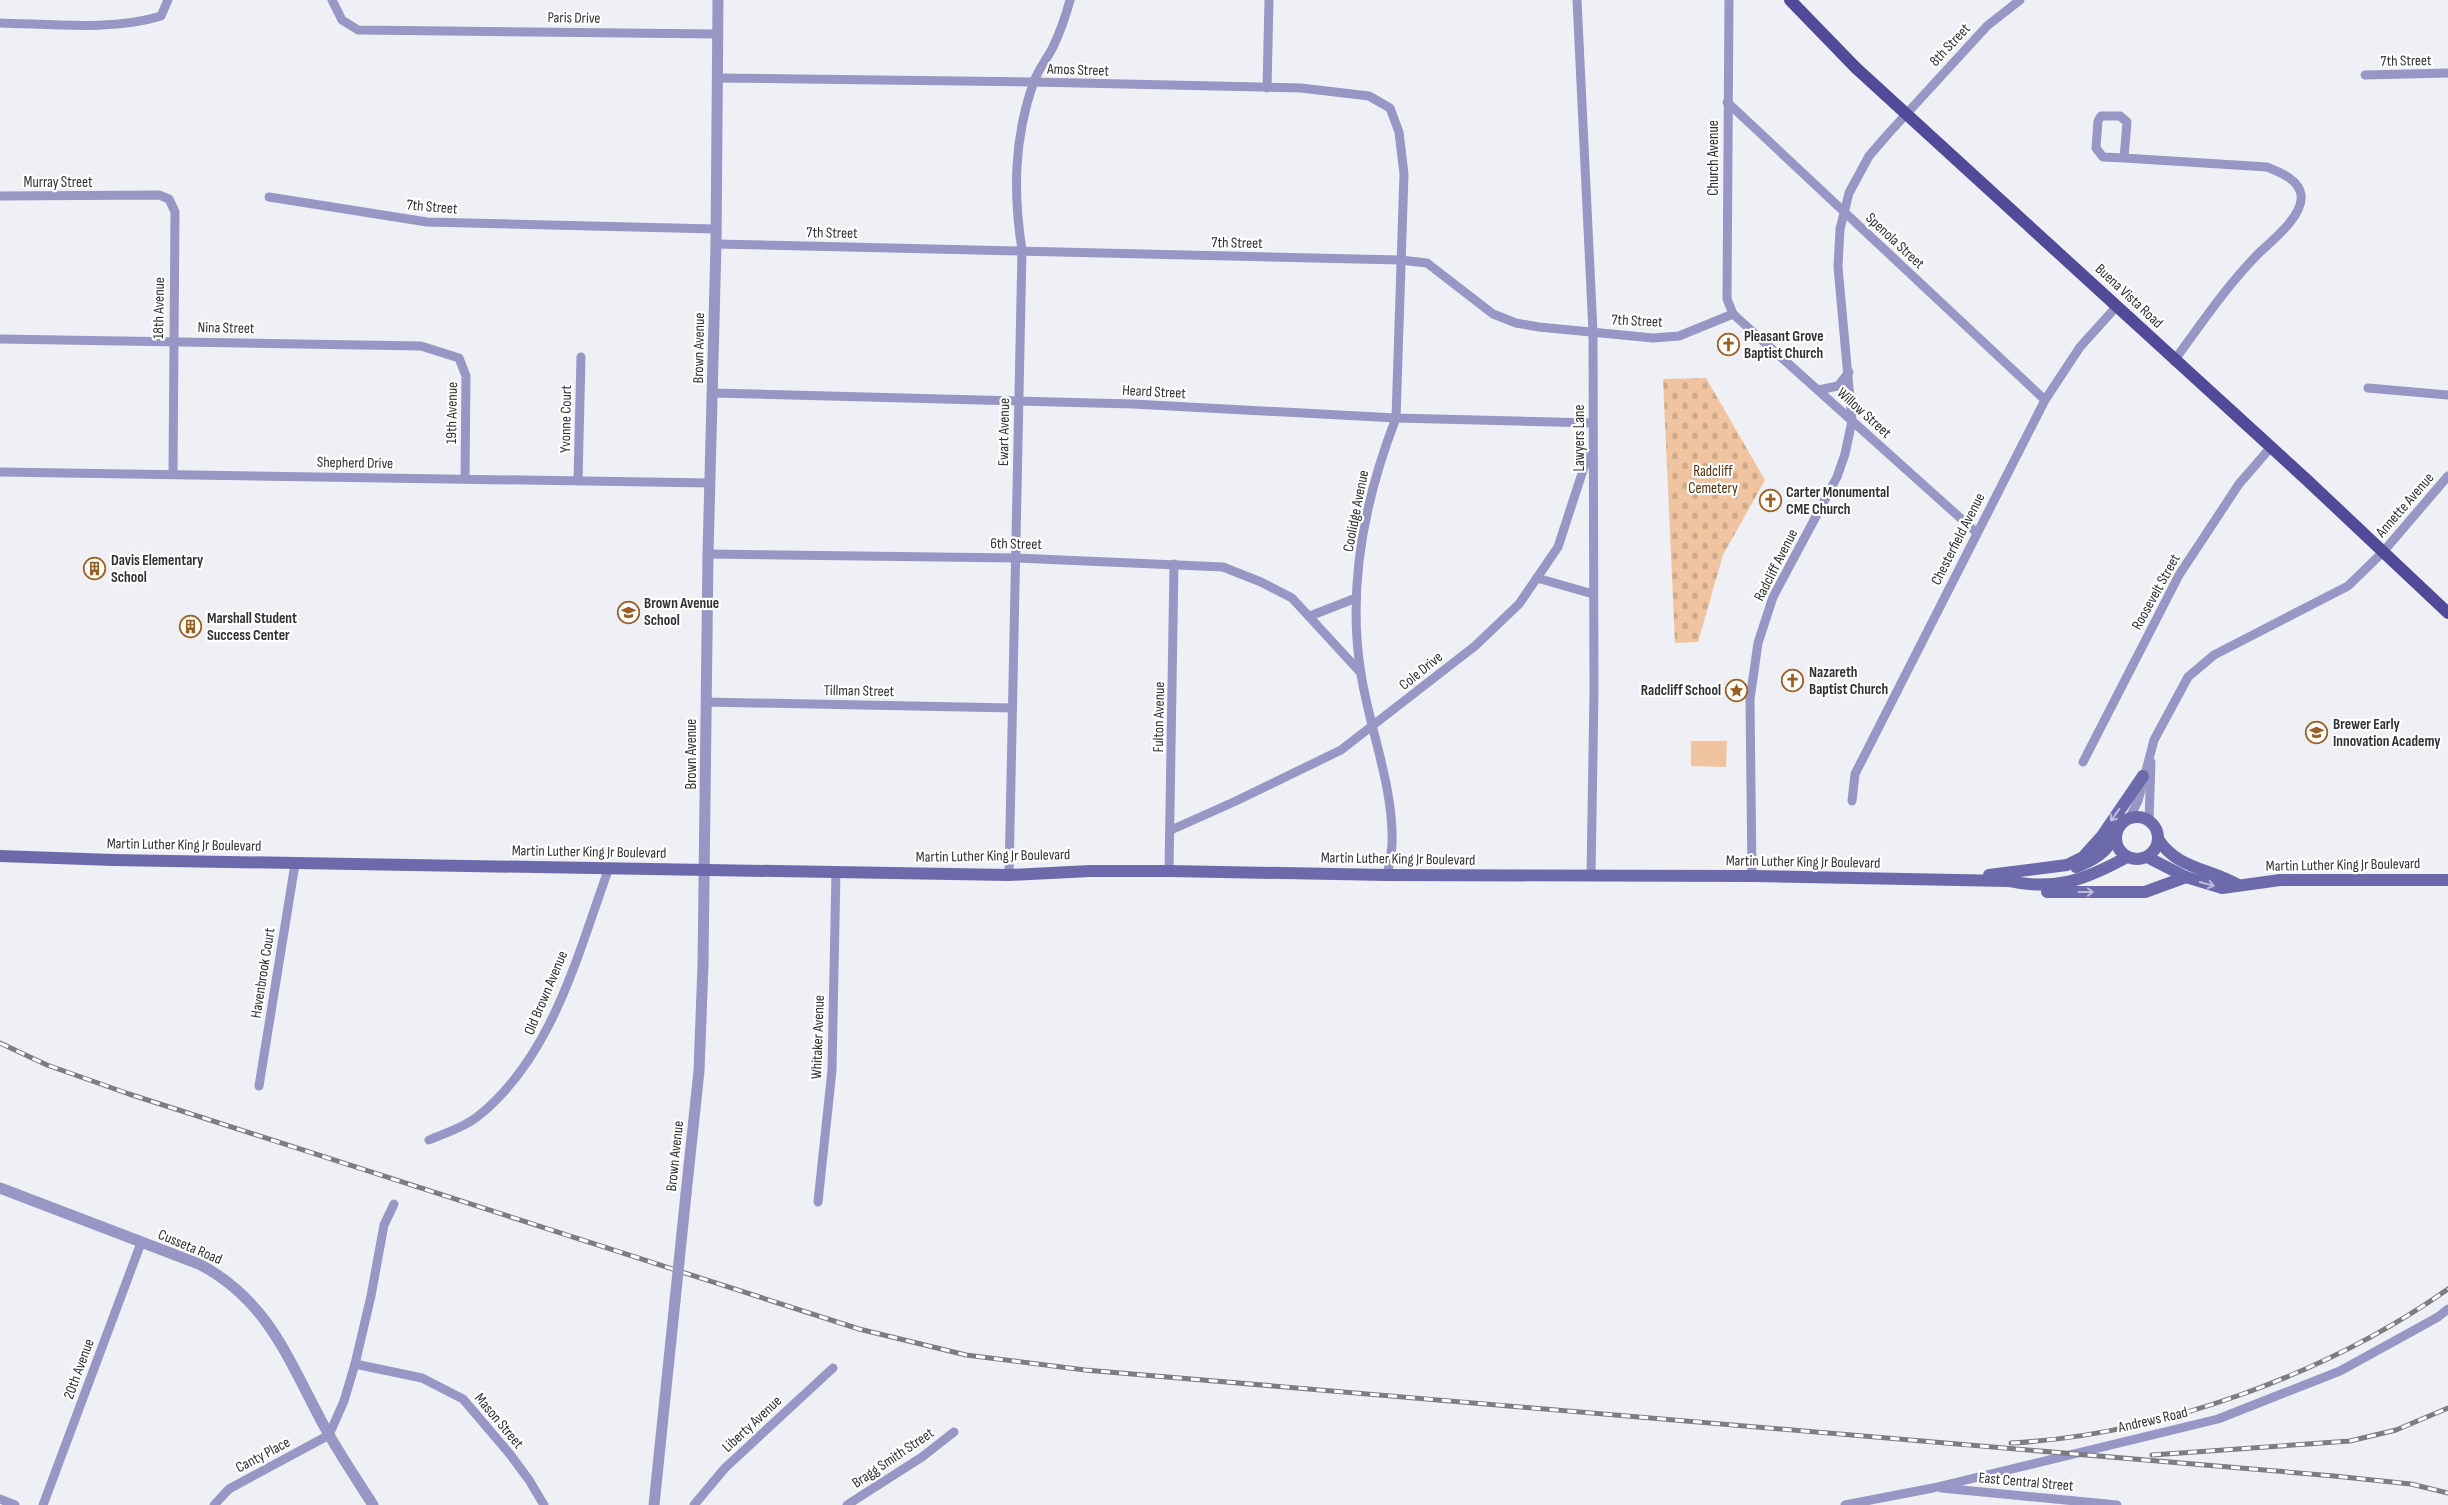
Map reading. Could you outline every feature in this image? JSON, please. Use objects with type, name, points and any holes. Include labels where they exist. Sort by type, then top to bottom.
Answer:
[{"type":"main road","name":"Buena Vista Road","points":[[1790,0],[1856,68],[1906,115],[2117,306],[2174,361],[2270,447],[2448,613]]},
{"type":"main road","points":[[1969,881],[2000,872],[2043,870],[2068,864],[2083,857],[2102,836],[2143,776]]},
{"type":"main road","points":[[2158,839],[2156,846],[2147,856],[2134,859],[2127,857],[2118,847],[2116,834],[2118,828],[2129,819],[2136,817],[2149,821],[2154,826],[2164,850],[2181,863],[2227,878],[2238,885]]},
{"type":"main road","name":"Martin Luther King Jr Boulevard","points":[[0,856],[295,864],[1009,875],[1090,871],[1169,871],[1387,876],[1752,876],[2008,881],[2067,870],[2087,863],[2100,857],[2116,834]]},
{"type":"main road","name":"Martin Luther King Jr Boulevard","points":[[2147,856],[2186,878],[2222,888],[2280,880],[2448,880]]},
{"type":"main road","name":"Martin Luther King Jr Boulevard","points":[[2008,881],[2031,886],[2059,884],[2108,867],[2127,857]]},
{"type":"main road","name":"Martin Luther King Jr Boulevard","points":[[1987,881],[2022,892],[2145,892],[2186,878]]},
{"type":"street","points":[[0,23],[141,22],[161,16],[168,0]]},
{"type":"street","name":"Paris Drive","points":[[332,0],[342,20],[358,30],[717,34]]},
{"type":"street","name":"Brown Avenue","points":[[654,1505],[699,1071],[705,871],[708,554],[716,244],[718,0]]},
{"type":"street","name":"Ewart Avenue","points":[[1009,875],[1022,250],[1016,211],[1016,176],[1019,134],[1033,82],[1053,46],[1070,0]]},
{"type":"street","points":[[1267,88],[1269,0]]},
{"type":"street","name":"Lawyers Lane","points":[[1578,0],[1593,332],[1591,876]]},
{"type":"street","name":"Church Avenue","points":[[1729,0],[1727,299],[1733,314]]},
{"type":"street","name":"8th Street","points":[[1906,115],[1986,26],[2020,0]]},
{"type":"street","name":"7th Street","points":[[2365,75],[2448,74]]},
{"type":"street","name":"Amos Street","points":[[718,78],[1033,82],[1325,90],[1369,96],[1390,108],[1399,132],[1401,151]]},
{"type":"street","name":"Spenola Street","points":[[1727,102],[2045,400]]},
{"type":"street","name":"Radcliff Avenue","points":[[1752,876],[1750,698],[1758,643],[1774,597],[1837,477],[1845,454],[1852,421],[1850,372],[1838,267],[1838,245],[1844,212],[1849,193],[1869,156],[1906,115]]},
{"type":"street","points":[[2124,158],[2127,122],[2120,116],[2101,116],[2098,121],[2096,148],[2099,154],[2103,156],[2124,158],[2267,168],[2284,174],[2296,184],[2302,195],[2299,210],[2242,271],[2174,361]]},
{"type":"street","name":"Coolidge Avenue","points":[[1387,876],[1392,845],[1389,800],[1361,673],[1356,598],[1370,501],[1382,455],[1396,418],[1404,174],[1401,151]]},
{"type":"street","name":"18th Avenue","points":[[116,196],[159,195],[169,200],[175,212],[172,341],[173,473]]},
{"type":"street","name":"Murray Street","points":[[0,196],[116,196]]},
{"type":"street","name":"7th Street","points":[[269,197],[427,222],[715,229]]},
{"type":"street","name":"7th Street","points":[[716,244],[1400,260],[1427,263],[1493,314],[1516,323],[1653,338],[1679,336],[1733,314]]},
{"type":"street","name":"Chesterfield Avenue","points":[[1852,801],[1855,774],[2045,400],[2080,347],[2117,306]]},
{"type":"street","name":"Willow Street","points":[[1733,314],[1977,533]]},
{"type":"street","name":"Nina Street","points":[[0,339],[421,346],[451,355]]},
{"type":"street","name":"19th Avenue","points":[[451,355],[459,358],[466,376],[464,397],[465,479]]},
{"type":"street","name":"Yvonne Court","points":[[578,481],[581,356]]},
{"type":"street","points":[[1818,390],[1838,386],[1850,372]]},
{"type":"street","points":[[2368,388],[2448,395]]},
{"type":"street","name":"Heard Street","points":[[713,393],[1018,400],[1396,418],[1593,423]]},
{"type":"street","name":"Cole Drive","points":[[1171,830],[1341,750],[1475,646],[1518,604],[1558,546],[1583,478],[1592,441]]},
{"type":"street","name":"Roosevelt Street","points":[[2083,762],[2179,575],[2239,484],[2270,447]]},
{"type":"street","name":"Shepherd Drive","points":[[0,472],[173,473],[710,483]]},
{"type":"street","name":"Annette Avenue","points":[[2383,552],[2448,476]]},
{"type":"street","points":[[2149,821],[2151,757],[2154,740],[2188,677],[2214,655],[2348,586],[2383,552]]},
{"type":"street","name":"6th Street","points":[[708,554],[1015,558],[1223,567],[1261,582],[1292,598],[1361,673]]},
{"type":"street","name":"Fulton Avenue","points":[[1169,871],[1174,564]]},
{"type":"street","points":[[1537,578],[1593,594]]},
{"type":"street","points":[[1310,616],[1356,598]]},
{"type":"street","name":"Tillman Street","points":[[706,702],[1012,708]]},
{"type":"street","points":[[2129,819],[2138,801],[2143,776],[2151,757]]},
{"type":"street","name":"Havenbrook Court","points":[[259,1086],[295,864]]},
{"type":"street","name":"Old Brown Avenue","points":[[429,1140],[477,1117],[503,1092],[532,1056],[545,1035],[557,1009],[609,868]]},
{"type":"street","name":"Whitaker Avenue","points":[[818,1202],[832,1070],[836,872]]},
{"type":"street","name":"Cusseta Road","points":[[0,1188],[199,1264],[220,1276],[243,1293],[269,1324],[329,1435],[373,1505]]},
{"type":"street","points":[[329,1435],[344,1401],[355,1364],[371,1296],[384,1225],[394,1204]]},
{"type":"street","name":"20th Avenue","points":[[43,1505],[142,1243]]},
{"type":"street","name":"Andrews Road","points":[[1845,1505],[1933,1488],[2218,1419],[2340,1371],[2438,1317],[2448,1309]]},
{"type":"street","name":"Mason Street","points":[[355,1364],[422,1378],[463,1399],[509,1453],[544,1505]]},
{"type":"street","name":"Liberty Avenue","points":[[694,1505],[725,1468],[833,1368]]},
{"type":"street","name":"Bragg Smith Street","points":[[847,1505],[922,1458],[954,1432]]},
{"type":"street","name":"Canty Place","points":[[214,1505],[229,1488],[329,1435]]},
{"type":"street","name":"East Central Street","points":[[1933,1488],[2117,1505]]},
{"type":"street","points":[[0,1499],[14,1505]]},
{"type":"green space","name":"Radcliff Cemetery","points":[[1706,378],[1765,480],[1723,555],[1698,642],[1675,643],[1663,379]]},
{"type":"green space","points":[[1691,741],[1727,741],[1726,767],[1691,766]]},
{"type":"railway","points":[[0,1043],[47,1065],[129,1094],[859,1329],[966,1355],[1085,1370],[2334,1476],[2411,1484],[2448,1493]]},
{"type":"railway","points":[[2011,1443],[2067,1438],[2125,1428],[2239,1395],[2295,1373],[2349,1348],[2400,1320],[2448,1289]]},
{"type":"railway","points":[[2152,1455],[2350,1441],[2396,1430],[2448,1408]]},
{"type":"place","name":"Pleasant Grove Baptist Church","points":[[1728,345]]},
{"type":"place","name":"Carter Monumental CME Church","points":[[1770,501]]},
{"type":"place","name":"Davis Elementary School","points":[[95,569]]},
{"type":"place","name":"Brown Avenue School","points":[[628,612]]},
{"type":"place","name":"Marshall Student Success Center","points":[[191,627]]},
{"type":"place","name":"Nazareth Baptist Church","points":[[1793,681]]},
{"type":"place","name":"Radcliff School","points":[[1737,690]]},
{"type":"place","name":"Brewer Early Innovation Academy","points":[[2317,733]]}]
